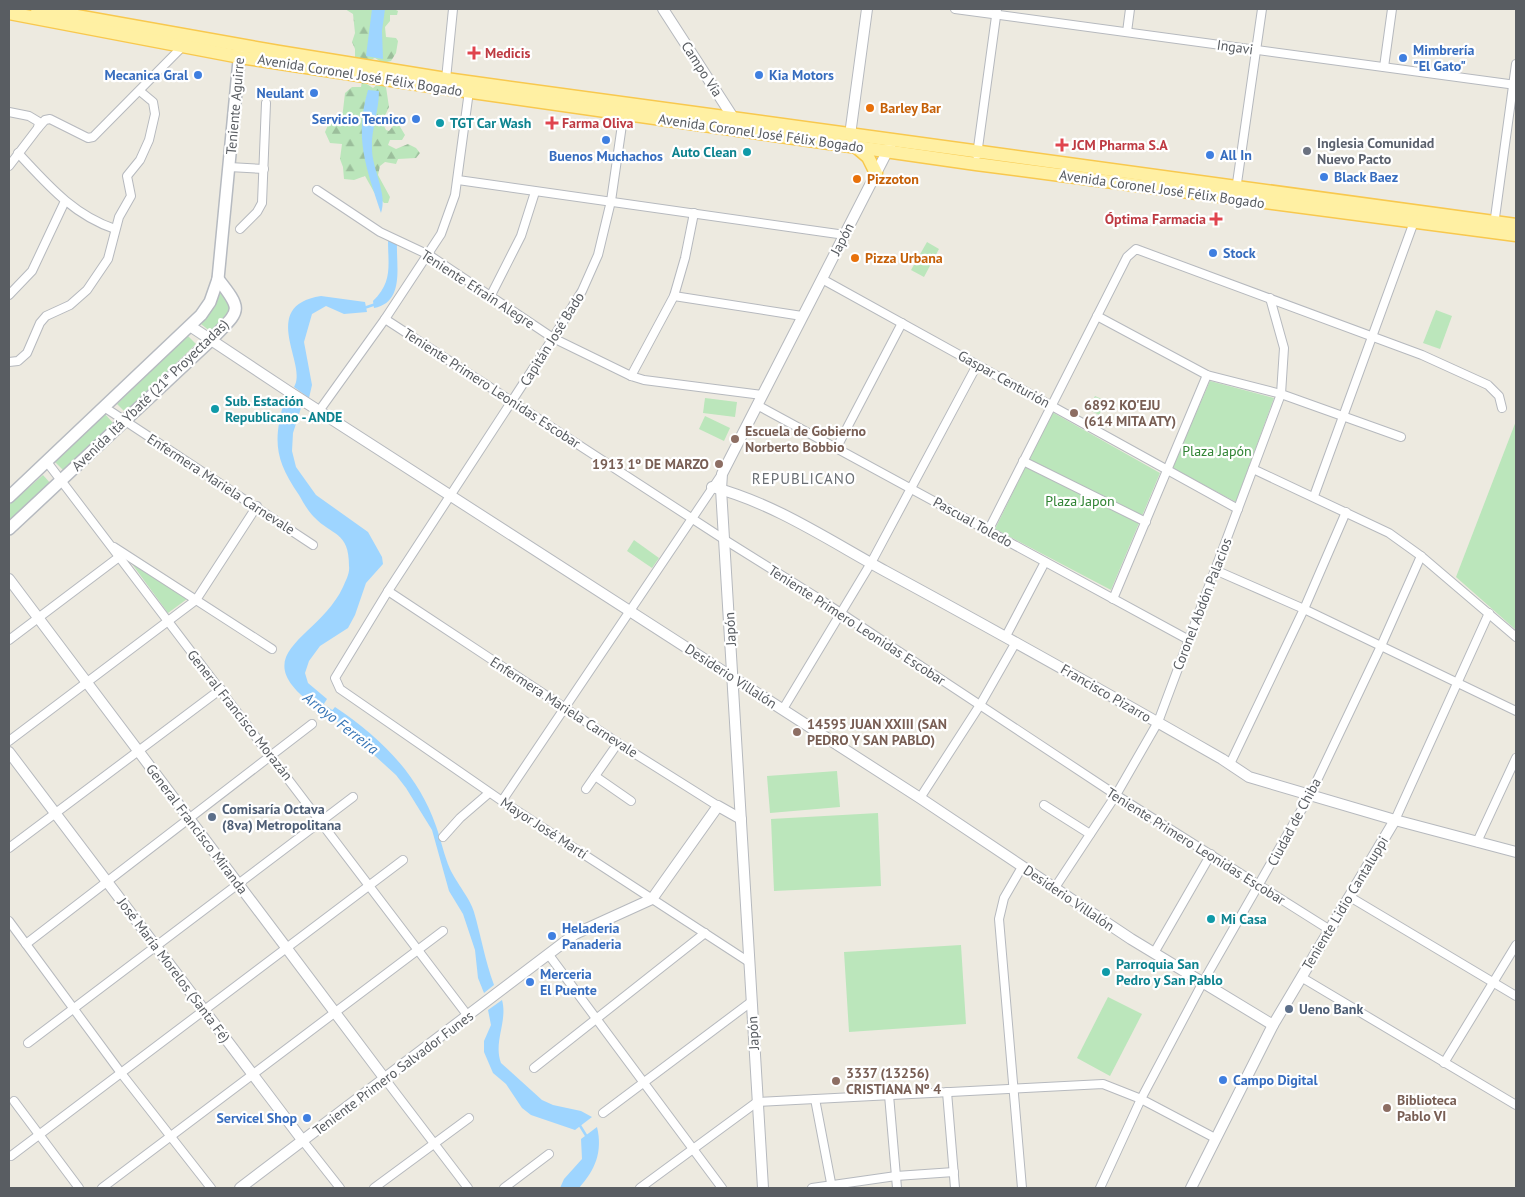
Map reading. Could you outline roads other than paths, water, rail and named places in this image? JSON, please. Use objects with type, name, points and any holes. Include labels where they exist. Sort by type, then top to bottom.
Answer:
[{"type":"main road","name":"Avenida Coronel José Félix Bogado","points":[[36,9],[187,41],[390,75],[469,91],[552,98]]},
{"type":"main road","name":"Avenida Coronel José Félix Bogado","points":[[9,14],[187,41]]},
{"type":"main road","name":"Teniente Aguirre","points":[[218,279],[240,51]]},
{"type":"main road","name":"Avenida Coronel José Félix Bogado","points":[[390,75],[446,79],[740,129],[853,140]]},
{"type":"main road","name":"Avenida Coronel José Félix Bogado","points":[[624,108],[733,118],[890,146],[976,164],[1235,199],[1416,216]]},
{"type":"main road","points":[[853,140],[871,162],[876,173]]},
{"type":"main road","name":"Avenida Coronel José Félix Bogado","points":[[890,146],[978,151],[1236,186],[1494,227],[1516,235]]},
{"type":"main road","name":"Avenida Coronel José Félix Bogado","points":[[1494,227],[1516,225]]},
{"type":"main road","name":"Avenida Itá Ybaté (21ª Proyectadas)","points":[[9,497],[190,326],[210,302],[218,279]]},
{"type":"main road","name":"Avenida Itá Ybaté (21ª Proyectadas)","points":[[9,529],[210,340],[236,310],[234,298],[218,279]]},
{"type":"street","points":[[446,79],[454,9]]},
{"type":"street","name":"Campo Vía","points":[[663,9],[740,129]]},
{"type":"street","points":[[853,140],[867,9]]},
{"type":"street","name":"Ingavi","points":[[954,9],[997,12],[1127,32],[1515,85]]},
{"type":"street","points":[[1127,32],[1130,9]]},
{"type":"street","points":[[1235,199],[1262,9]]},
{"type":"street","points":[[1384,67],[1392,9]]},
{"type":"street","points":[[976,164],[997,12]]},
{"type":"street","points":[[9,166],[45,120],[50,119],[90,138],[141,92],[187,41]]},
{"type":"street","points":[[1494,227],[1515,85],[1516,64]]},
{"type":"street","points":[[319,411],[429,255],[448,216],[458,180],[469,91]]},
{"type":"street","points":[[9,362],[18,361],[27,353],[40,323],[46,316],[70,305],[87,290],[108,259],[119,217],[131,196],[126,179],[128,172],[143,154],[155,114],[153,102],[141,92]]},
{"type":"street","points":[[240,229],[260,208],[264,169],[266,103]]},
{"type":"street","name":"Capitán José Bado","points":[[342,690],[336,683],[336,675],[388,591],[513,401],[590,275],[598,255],[611,201],[624,108]]},
{"type":"street","points":[[9,112],[35,118],[39,122],[38,128]]},
{"type":"street","name":"Japón","points":[[763,1188],[725,540],[717,488],[722,474],[890,146]]},
{"type":"street","points":[[18,153],[52,191],[95,220],[115,229]]},
{"type":"street","points":[[229,167],[264,169]]},
{"type":"street","points":[[458,180],[844,235]]},
{"type":"street","name":"Teniente Efraín Alegre","points":[[316,190],[380,232],[429,255],[553,338],[631,376],[644,380],[762,395]]},
{"type":"street","points":[[490,297],[521,236],[535,192]]},
{"type":"street","points":[[9,295],[32,271],[65,200]]},
{"type":"street","points":[[631,376],[674,296],[685,258],[694,213]]},
{"type":"street","points":[[1314,496],[1416,216]]},
{"type":"street","points":[[988,531],[1127,257],[1133,250],[1139,249],[1422,354],[1485,382],[1497,393],[1502,408]]},
{"type":"street","name":"Gaspar Centurión","points":[[822,279],[1238,509]]},
{"type":"street","points":[[674,296],[802,316]]},
{"type":"street","name":"Coronel Abdón Palacios","points":[[1054,889],[1116,795],[1158,722],[1281,394],[1284,348],[1270,298]]},
{"type":"street","points":[[1097,316],[1207,375],[1281,394],[1401,437]]},
{"type":"street","name":"Teniente Primero Leonidas Escobar","points":[[386,318],[725,540],[842,614],[1116,795],[1330,930]]},
{"type":"street","points":[[837,447],[902,323]]},
{"type":"street","name":"Desiderio Villalón","points":[[190,326],[288,392],[920,798],[1054,889],[1154,953],[1273,1024]]},
{"type":"street","points":[[783,709],[871,563],[977,365]]},
{"type":"street","points":[[1113,599],[1207,375]]},
{"type":"street","name":"Pascual Toledo","points":[[757,405],[1189,640]]},
{"type":"street","name":"Enfermera Mariela Carnevale","points":[[104,407],[314,545]]},
{"type":"street","points":[[1023,461],[1146,522]]},
{"type":"street","name":"General Francisco Morazán","points":[[47,462],[468,1016]]},
{"type":"street","points":[[1253,469],[1377,526],[1421,556],[1516,637]]},
{"type":"street","points":[[502,801],[629,611],[717,488]]},
{"type":"street","name":"Francisco Pizarro","points":[[717,488],[759,504],[1006,636],[1158,722],[1249,777],[1395,820],[1516,852]]},
{"type":"street","points":[[9,741],[196,600],[257,506]]},
{"type":"street","points":[[1230,764],[1304,609],[1346,512]]},
{"type":"street","points":[[110,544],[272,649]]},
{"type":"street","name":"Ciudad de Chiba","points":[[1100,1188],[1141,1100],[1203,982],[1310,795],[1381,646],[1421,556]]},
{"type":"street","points":[[9,640],[119,557]]},
{"type":"street","points":[[1006,636],[1045,562]]},
{"type":"street","points":[[1215,570],[1304,609],[1516,711]]},
{"type":"street","name":"General Francisco Miranda","points":[[9,579],[385,1078]]},
{"type":"street","name":"Enfermera Mariela Carnevale","points":[[388,591],[565,708],[741,820]]},
{"type":"street","name":"Teniente Lidio Cantaluppi","points":[[1191,1188],[1273,1024],[1395,820],[1489,613]]},
{"type":"street","points":[[920,798],[980,706],[1016,642]]},
{"type":"street","points":[[9,848],[221,689]]},
{"type":"street","name":"Mayor José Martí","points":[[342,690],[489,793],[749,962]]},
{"type":"street","points":[[26,944],[312,724]]},
{"type":"street","points":[[586,789],[618,742]]},
{"type":"street","name":"José María Morelos (Santa Fé)","points":[[9,752],[340,1188]]},
{"type":"street","points":[[1477,842],[1516,758]]},
{"type":"street","points":[[595,776],[631,800]]},
{"type":"street","points":[[443,837],[460,818],[489,793]]},
{"type":"street","points":[[28,1043],[353,797]]},
{"type":"street","points":[[1044,805],[1090,834]]},
{"type":"street","points":[[652,899],[718,806]]},
{"type":"street","points":[[1154,953],[1211,854]]},
{"type":"street","points":[[11,1156],[403,860]]},
{"type":"street","points":[[1022,867],[1004,898],[999,918],[1022,1188]]},
{"type":"street","points":[[1350,897],[1516,996]]},
{"type":"street","name":"Teniente Primero Salvador Funes","points":[[240,1188],[586,928],[652,899]]},
{"type":"street","points":[[9,921],[121,1073],[211,1188]]},
{"type":"street","points":[[102,1188],[442,931]]},
{"type":"street","points":[[534,1068],[705,933]]},
{"type":"street","points":[[1444,1063],[1516,944]]},
{"type":"street","points":[[549,955],[722,1188]]},
{"type":"street","points":[[1301,977],[1516,1105]]},
{"type":"street","points":[[603,1113],[751,1002]]},
{"type":"street","points":[[385,1078],[468,1188]]},
{"type":"street","points":[[640,1188],[757,1102],[1103,1084],[1141,1100],[1215,1138]]},
{"type":"street","points":[[947,1092],[955,1188]]},
{"type":"street","points":[[889,1095],[897,1188]]},
{"type":"street","points":[[815,1099],[832,1186]]},
{"type":"street","points":[[14,1101],[79,1188]]},
{"type":"street","points":[[374,1188],[469,1118]]},
{"type":"street","points":[[504,1188],[549,1154]]},
{"type":"street","points":[[812,1188],[896,1176],[954,1172]]},
{"type":"water","points":[[372,9],[385,9],[382,31],[383,59],[366,56]]},
{"type":"water","points":[[368,90],[379,91],[372,149],[374,165],[383,198],[381,213],[367,167],[362,138],[364,107]]},
{"type":"water","points":[[388,239],[397,243],[397,282],[391,299],[374,308],[373,301],[387,280],[389,265]]},
{"type":"water","points":[[321,296],[365,302],[367,312],[344,314],[326,306],[312,314],[304,342],[312,385],[309,398],[294,387],[297,377],[296,365],[289,337],[288,324],[292,311],[302,302]]},
{"type":"water","points":[[285,398],[301,408],[293,433],[292,451],[296,467],[316,495],[368,532],[382,557],[383,564],[366,583],[355,615],[348,628],[320,646],[309,661],[305,673],[308,683],[327,699],[320,710],[297,691],[286,674],[285,660],[292,647],[332,605],[343,587],[349,571],[348,555],[343,540],[310,512],[291,482],[280,459],[278,438]]},
{"type":"water","points":[[335,707],[367,731],[396,758],[408,773],[428,807],[450,869],[474,912],[494,985],[484,993],[478,978],[475,950],[463,914],[449,891],[432,830],[396,775],[329,714]]},
{"type":"water","points":[[502,1000],[503,1016],[499,1039],[501,1063],[542,1100],[553,1105],[581,1111],[592,1117],[575,1130],[531,1115],[522,1108],[506,1084],[493,1073],[484,1052],[484,1041],[491,1025],[488,1010]]},
{"type":"water","points":[[597,1127],[599,1136],[598,1153],[589,1174],[579,1188],[560,1188],[564,1179],[582,1159],[581,1139]]},
{"type":"waterway","name":"Arroyo Ferreira","points":[[364,308],[376,304]]},
{"type":"waterway","name":"Arroyo Ferreira","points":[[321,704],[333,712]]},
{"type":"waterway","name":"Arroyo Ferreira","points":[[579,1124],[587,1137]]},
{"type":"place","name":"Medicis","points":[[474,53]]},
{"type":"place","name":"Mimbrería \"El Gato\"","points":[[1403,58]]},
{"type":"place","name":"Mecanica Gral","points":[[198,75]]},
{"type":"place","name":"Kia Motors","points":[[759,75]]},
{"type":"place","name":"Neulant","points":[[314,93]]},
{"type":"place","name":"Barley Bar","points":[[870,108]]},
{"type":"place","name":"Servicio Tecnico","points":[[416,119]]},
{"type":"place","name":"TGT Car Wash","points":[[440,123]]},
{"type":"place","name":"Farma Oliva","points":[[552,123]]},
{"type":"place","name":"Buenos Muchachos","points":[[606,140]]},
{"type":"place","name":"JCM Pharma S.A","points":[[1062,145]]},
{"type":"place","name":"Inglesia Comunidad Nuevo Pacto","points":[[1307,151]]},
{"type":"place","name":"Auto Clean","points":[[747,152]]},
{"type":"place","name":"All In","points":[[1210,155]]},
{"type":"place","name":"Black Baez","points":[[1324,177]]},
{"type":"place","name":"Pizzoton","points":[[857,179]]},
{"type":"place","name":"Óptima Farmacia","points":[[1216,219]]},
{"type":"place","name":"Stock","points":[[1213,253]]},
{"type":"place","name":"Pizza Urbana","points":[[855,258]]},
{"type":"place","name":"Sub. Estación Republicano - ANDE","points":[[215,409]]},
{"type":"place","name":"6892 KO'EJU (614 MITA ATY)","points":[[1074,413]]},
{"type":"place","name":"Escuela de Gobierno Norberto Bobbio","points":[[735,439]]},
{"type":"place","name":"1913 1º DE MARZO","points":[[719,464]]},
{"type":"place","name":"14595 JUAN XXIII (SAN PEDRO Y SAN PABLO)","points":[[797,732]]},
{"type":"place","name":"Comisaría Octava (8va) Metropolitana","points":[[212,817]]},
{"type":"place","name":"Mi Casa","points":[[1211,919]]},
{"type":"place","name":"Heladeria Panaderia","points":[[552,936]]},
{"type":"place","name":"Parroquia San Pedro y San Pablo","points":[[1106,972]]},
{"type":"place","name":"Merceria El Puente","points":[[530,982]]},
{"type":"place","name":"Ueno Bank","points":[[1289,1009]]},
{"type":"place","name":"Campo Digital","points":[[1223,1080]]},
{"type":"place","name":"3337 (13256) CRISTIANA Nº 4","points":[[836,1081]]},
{"type":"place","name":"Biblioteca Pablo VI","points":[[1387,1108]]},
{"type":"place","name":"Servicel Shop","points":[[307,1118]]},
{"type":"district","name":"REPUBLICANO","points":[[804,478]]},
{"type":"park label","name":"Plaza Japón","points":[[1217,451]]},
{"type":"park label","name":"Plaza Japon","points":[[1080,501]]}]
